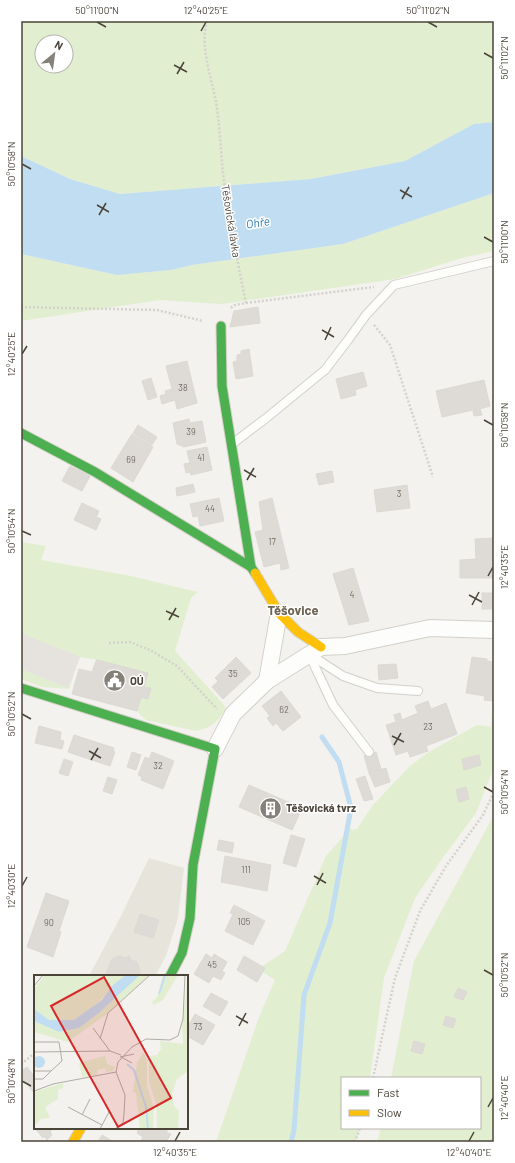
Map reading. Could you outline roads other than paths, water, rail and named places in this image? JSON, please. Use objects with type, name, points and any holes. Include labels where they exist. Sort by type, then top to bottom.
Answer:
[{"type":"street","points":[[221,326],[222,386],[251,567],[279,612],[315,650]]},
{"type":"street","points":[[21,432],[95,472],[251,567]]},
{"type":"street","points":[[267,681],[279,612]]},
{"type":"street","points":[[171,975],[182,953],[190,918],[194,865],[215,748],[233,714],[267,681],[315,650],[345,646],[430,628],[494,630]]},
{"type":"street","points":[[21,688],[215,748]]},
{"type":"street","points":[[73,1142],[80,1129]]},
{"type":"lane","points":[[232,444],[325,370],[366,315],[394,284],[494,260]]},
{"type":"lane","points":[[315,650],[343,676],[377,688],[418,691]]},
{"type":"lane","points":[[315,650],[333,705],[369,752]]},
{"type":"water","name":"Ohře","points":[[494,122],[494,193],[343,244],[192,265],[171,270],[117,275],[21,254],[21,156],[70,179],[120,194],[311,179],[405,161],[474,124]]},
{"type":"waterway","points":[[291,1142],[294,1130],[304,995],[330,923],[351,808],[339,762],[322,737]]},
{"type":"place","name":"OÚ","points":[[114,681]]},
{"type":"place","name":"Těšovická tvrz","points":[[271,808]]},
{"type":"district","name":"Těšovice","points":[[293,610]]}]
